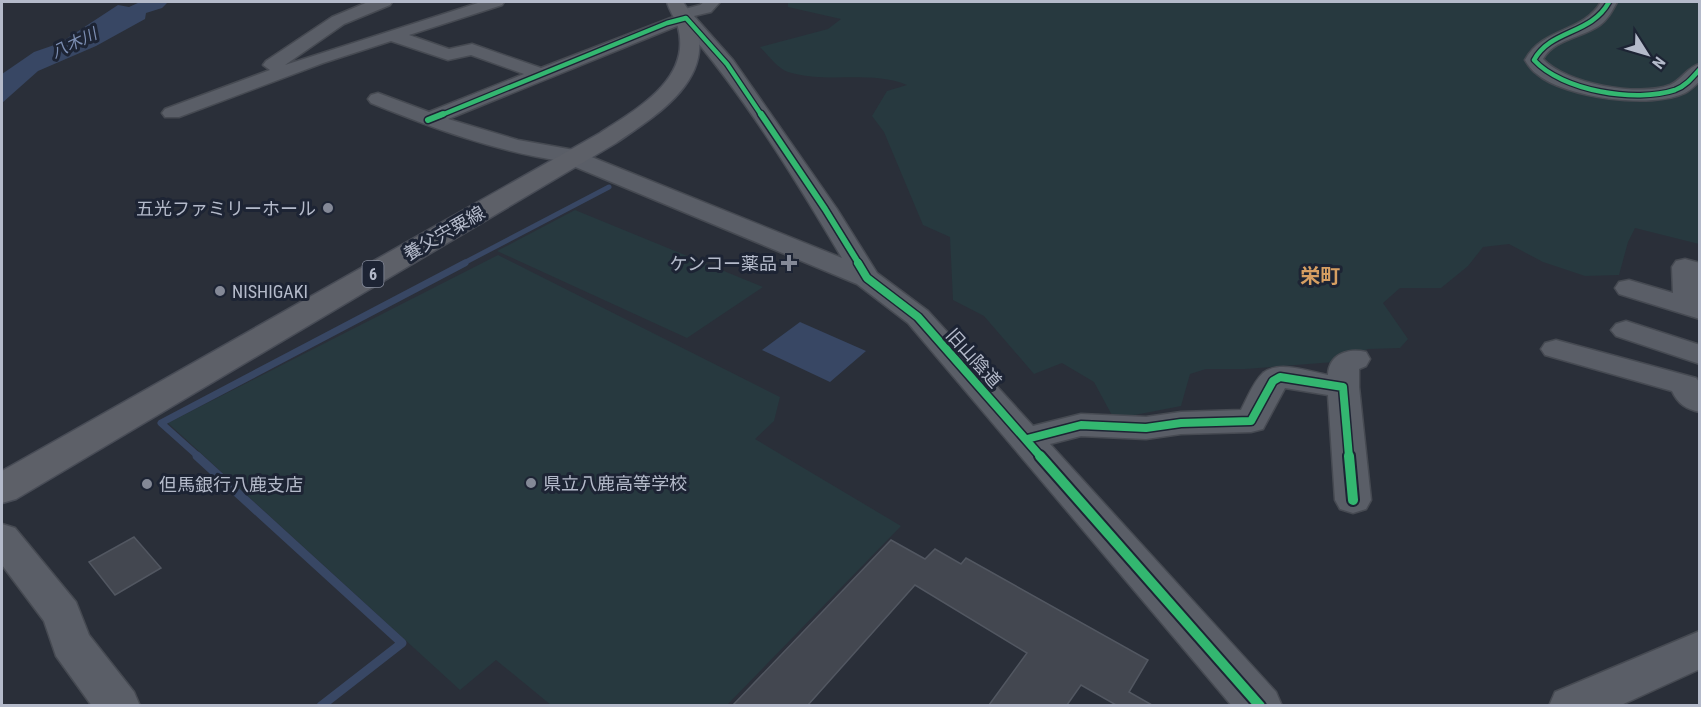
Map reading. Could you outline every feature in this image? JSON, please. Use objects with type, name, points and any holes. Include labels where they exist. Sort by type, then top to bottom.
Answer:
[{"type":"main road","name":"養父宍粟線","points":[[2,489],[573,158],[645,113],[669,93],[687,65],[692,38],[681,11]]},
{"type":"street","points":[[284,72],[270,72],[266,69],[331,23],[360,7],[384,2]]},
{"type":"street","points":[[172,112],[391,35],[496,2]]},
{"type":"street","points":[[428,120],[667,23],[681,11],[705,9],[712,2]]},
{"type":"street","points":[[1609,2],[1601,17],[1541,48],[1534,60],[1538,67],[1560,80],[1578,85],[1641,94],[1674,90],[1684,85],[1700,69]]},
{"type":"street","name":"旧山陰道","points":[[681,11],[728,64],[825,209],[867,278],[918,317],[1260,705]]},
{"type":"street","points":[[391,35],[448,55],[472,49],[541,74]]},
{"type":"street","points":[[687,65],[728,64]]},
{"type":"street","points":[[378,99],[428,120],[516,148],[573,158],[867,278]]},
{"type":"street","points":[[1629,288],[1694,309],[1685,267],[1700,271]]},
{"type":"street","points":[[1626,330],[1700,355]]},
{"type":"street","points":[[1556,349],[1685,385],[1689,395],[1700,402]]},
{"type":"street","points":[[1027,439],[1081,426],[1146,428],[1182,423],[1251,421],[1273,381],[1280,377],[1349,373],[1353,500]]},
{"type":"street","points":[[2,538],[62,614],[71,643],[118,705]]},
{"type":"street","points":[[1602,700],[1700,649]]},
{"type":"shaded area","points":[[788,2],[1699,2],[1699,244],[1635,228],[1628,242],[1619,275],[1585,276],[1543,262],[1509,244],[1483,247],[1468,266],[1441,288],[1400,288],[1383,303],[1408,339],[1400,348],[1368,349],[1334,362],[1245,369],[1206,369],[1190,374],[1181,406],[1114,419],[1094,382],[1062,363],[1034,374],[984,316],[953,300],[950,237],[923,225],[884,132],[872,116],[887,91],[907,85],[878,78],[817,77],[788,72],[780,68],[760,47],[828,29],[841,19],[788,7]]},
{"type":"shaded area","points":[[575,210],[763,287],[687,338],[497,251]]},
{"type":"shaded area","name":"県立八鹿高等学校","points":[[498,255],[780,397],[774,421],[755,439],[901,526],[727,705],[551,705],[496,660],[460,690],[168,423]]},
{"type":"water","name":"八木川","points":[[140,2],[167,3],[162,8],[146,13],[145,19],[96,46],[38,71],[2,103],[2,74],[34,52],[60,43],[118,5],[129,7]]},
{"type":"water","points":[[800,322],[866,351],[830,382],[762,350]]},
{"type":"building","points":[[134,537],[161,568],[115,595],[89,562]]},
{"type":"building","points":[[891,540],[925,559],[935,549],[961,564],[966,558],[1148,660],[1129,692],[1152,705],[1116,705],[1081,685],[1067,705],[989,705],[1027,653],[915,585],[808,705],[733,705]]},
{"type":"waterway","points":[[462,264],[609,187]]},
{"type":"waterway","points":[[199,457],[161,423],[465,263]]},
{"type":"waterway","points":[[197,456],[402,643],[321,706]]},
{"type":"cycle path","points":[[1609,2],[1603,13],[1594,21],[1548,43],[1539,51],[1534,60],[1543,71],[1578,86],[1599,91],[1643,94],[1675,90],[1686,84],[1700,69]]},
{"type":"cycle path","points":[[428,120],[667,23],[686,18],[727,64],[825,209],[867,278],[918,317],[1260,706]]},
{"type":"cycle path","points":[[1027,439],[1081,425],[1146,428],[1181,423],[1251,421],[1273,381],[1280,377],[1343,387],[1353,500]]},
{"type":"place","name":"五光ファミリーホール","points":[[328,208]]},
{"type":"place","name":"ケンコー薬品","points":[[789,263]]},
{"type":"place","name":"NISHIGAKI","points":[[220,291]]},
{"type":"place","name":"県立八鹿高等学校","points":[[531,483]]},
{"type":"place","name":"但馬銀行八鹿支店","points":[[147,484]]},
{"type":"district","name":"栄町","points":[[1320,276]]}]
